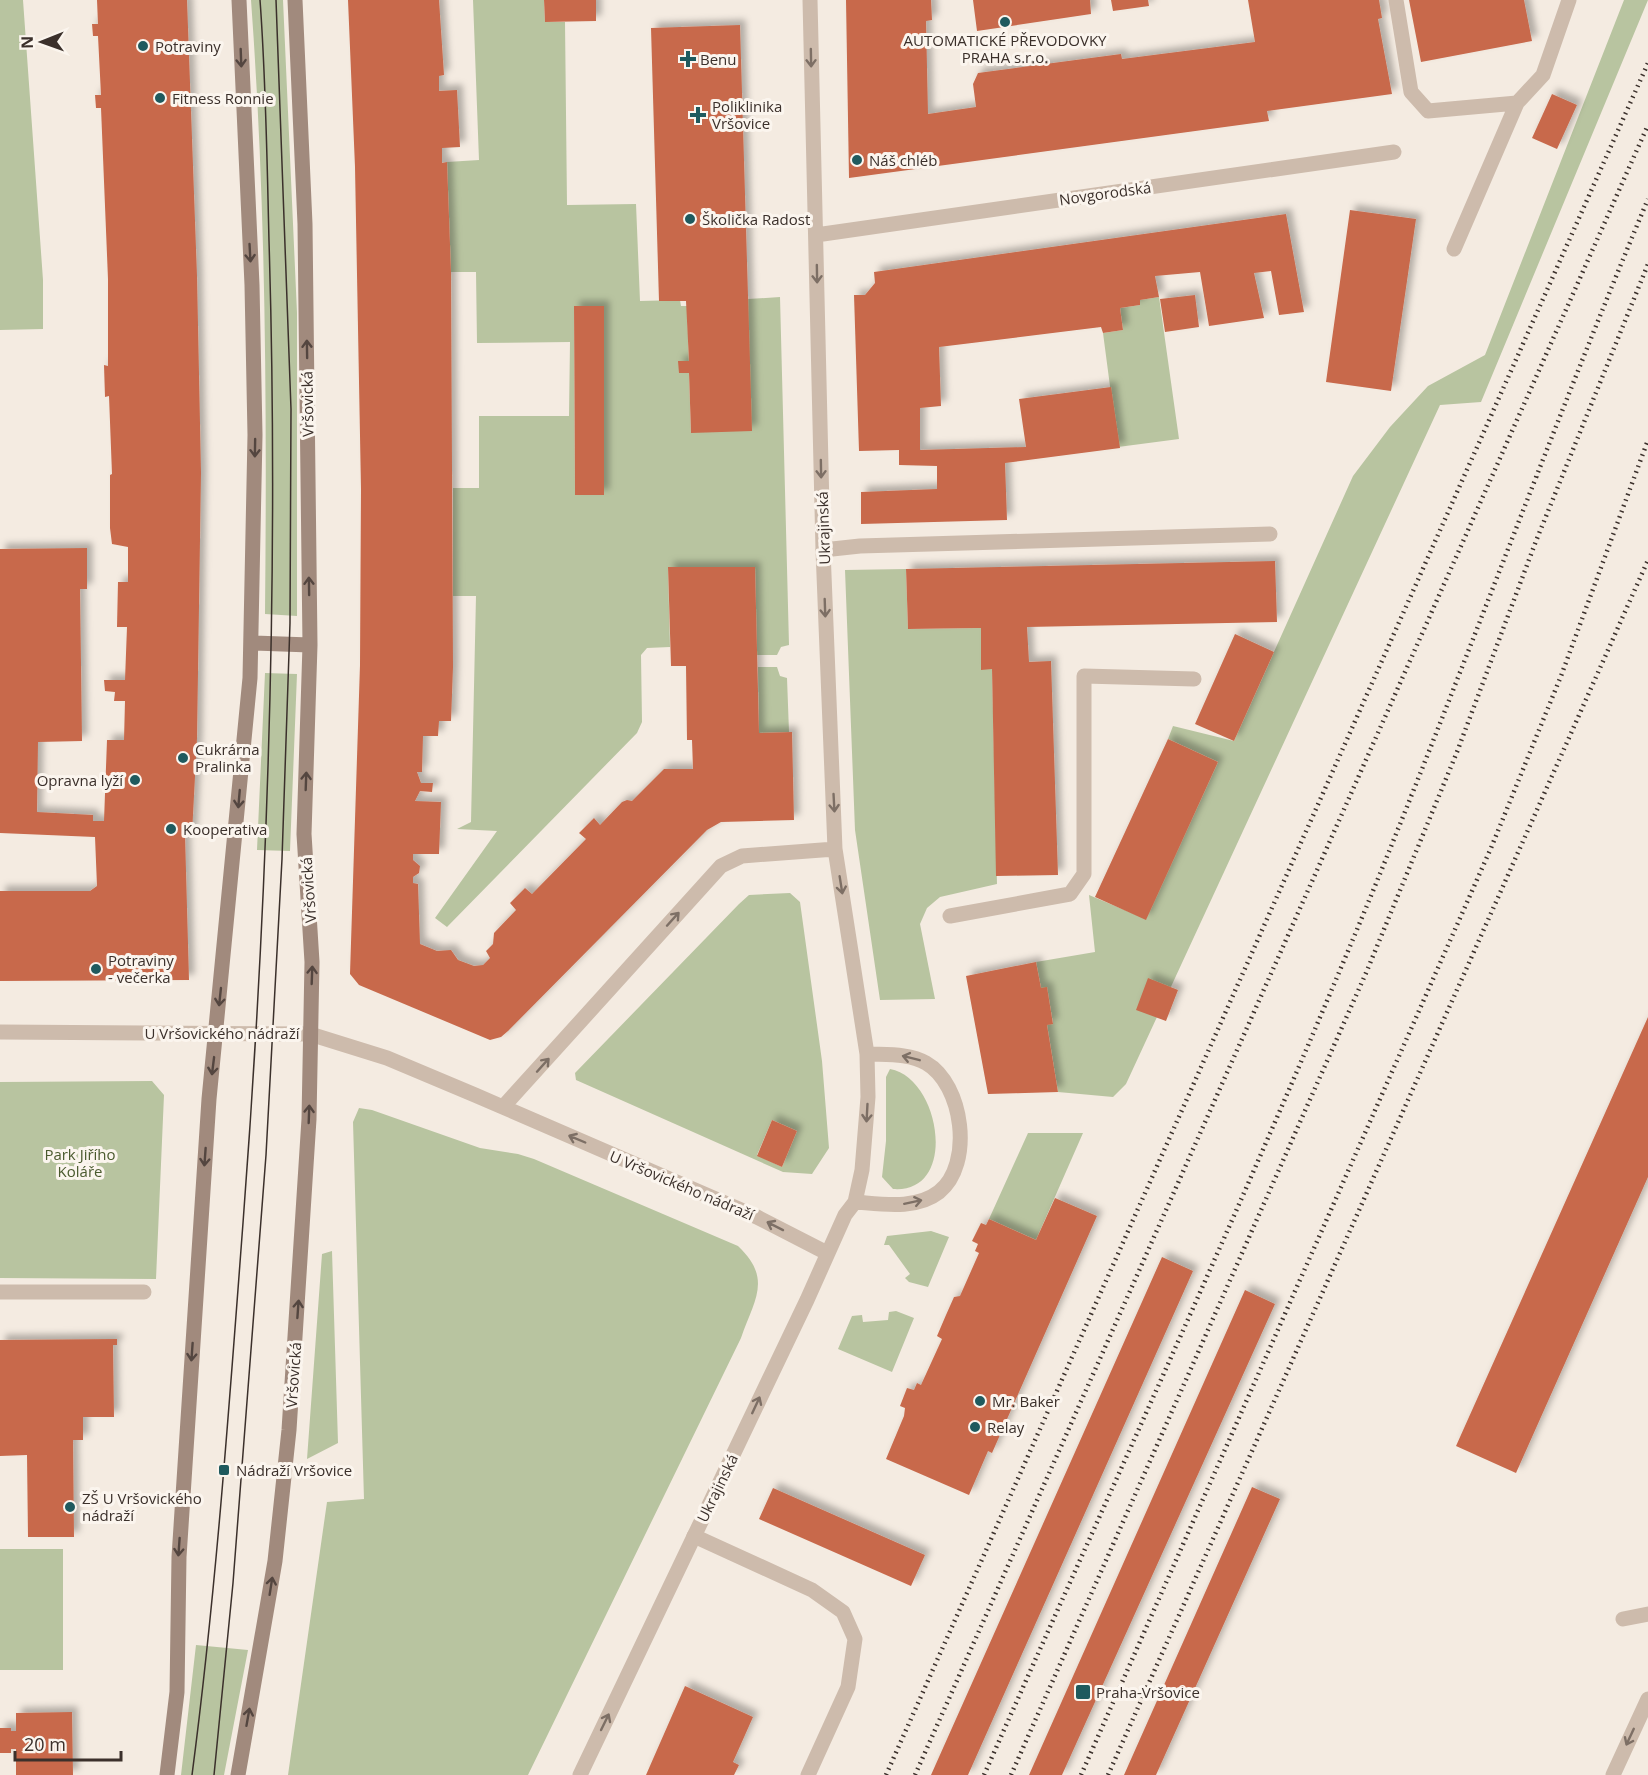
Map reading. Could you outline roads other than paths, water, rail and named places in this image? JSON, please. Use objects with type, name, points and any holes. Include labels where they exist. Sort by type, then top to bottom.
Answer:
[{"type":"main road","points":[[166,1775],[177,1692],[179,1557],[209,1099],[252,643],[254,389],[239,0]]},
{"type":"main road","name":"Vršovická","points":[[238,1775],[275,1561],[289,1430],[309,1119],[312,962],[304,834],[310,645],[305,224],[295,0]]},
{"type":"main road","points":[[252,643],[310,645]]},
{"type":"street","name":"Ukrajinská","points":[[580,1775],[845,1215],[855,1202],[866,1146],[867,1054],[835,849],[823,550],[810,0]]},
{"type":"street","points":[[1396,0],[1411,92],[1428,111],[1517,104]]},
{"type":"street","points":[[1454,249],[1517,104],[1543,75],[1569,0]]},
{"type":"street","name":"Novgorodská","points":[[816,235],[1394,152]]},
{"type":"street","points":[[823,550],[860,546],[1270,534]]},
{"type":"street","points":[[950,916],[1070,894],[1084,874],[1084,676],[1194,679]]},
{"type":"street","points":[[503,1107],[721,866],[742,855],[835,849]]},
{"type":"street","name":"U Vršovického nádraží","points":[[0,1032],[310,1034],[387,1058],[503,1107],[756,1217],[827,1253]]},
{"type":"street","points":[[855,1202],[906,1204],[931,1197],[952,1177],[959,1160],[961,1140],[946,1082],[937,1071],[913,1058],[867,1054]]},
{"type":"street","points":[[0,1292],[144,1292]]},
{"type":"street","points":[[694,1536],[812,1590],[843,1612],[855,1639],[848,1687],[808,1775]]},
{"type":"street","points":[[1623,1619],[1648,1614]]},
{"type":"street","points":[[1613,1775],[1648,1699]]},
{"type":"tram line","points":[[192,1775],[208,1638],[227,1431],[252,1100],[265,855],[273,487],[267,151],[260,0]]},
{"type":"tram line","points":[[214,1775],[233,1583],[266,1155],[282,859],[290,623],[291,409],[276,0]]},
{"type":"railway","points":[[886,1775],[1648,63]]},
{"type":"railway","points":[[915,1775],[1648,125]]},
{"type":"railway","points":[[984,1775],[1232,1221],[1328,998],[1410,800],[1578,370],[1648,199]]},
{"type":"railway","points":[[1011,1775],[1366,973],[1457,752],[1536,541],[1648,264]]},
{"type":"railway","points":[[1081,1775],[1491,848],[1561,676],[1648,440]]},
{"type":"railway","points":[[1108,1775],[1648,560]]},
{"type":"place","name":"AUTOMATICKÉ PŘEVODOVKY PRAHA s.r.o.","points":[[1005,22]]},
{"type":"place","name":"Potraviny","points":[[143,46]]},
{"type":"place","name":"Benu","points":[[688,59]]},
{"type":"place","name":"Fitness Ronnie","points":[[160,98]]},
{"type":"place","name":"Poliklinika Vršovice","points":[[698,115]]},
{"type":"place","name":"Náš chléb","points":[[857,160]]},
{"type":"place","name":"Školička Radost","points":[[690,219]]},
{"type":"place","name":"Cukrárna Pralinka","points":[[183,758]]},
{"type":"place","name":"Opravna lyží","points":[[135,780]]},
{"type":"place","name":"Kooperativa","points":[[171,829]]},
{"type":"place","name":"Potraviny - večerka","points":[[96,969]]},
{"type":"place","name":"Mr. Baker","points":[[980,1401]]},
{"type":"place","name":"Relay","points":[[975,1427]]},
{"type":"place","name":"Nádraží Vršovice","points":[[224,1470]]},
{"type":"place","name":"ZŠ U Vršovického nádraží","points":[[70,1507]]},
{"type":"place","name":"Praha-Vršovice","points":[[1083,1692]]},
{"type":"park label","name":"Park Jiřího Koláře","points":[[80,1162]]}]
